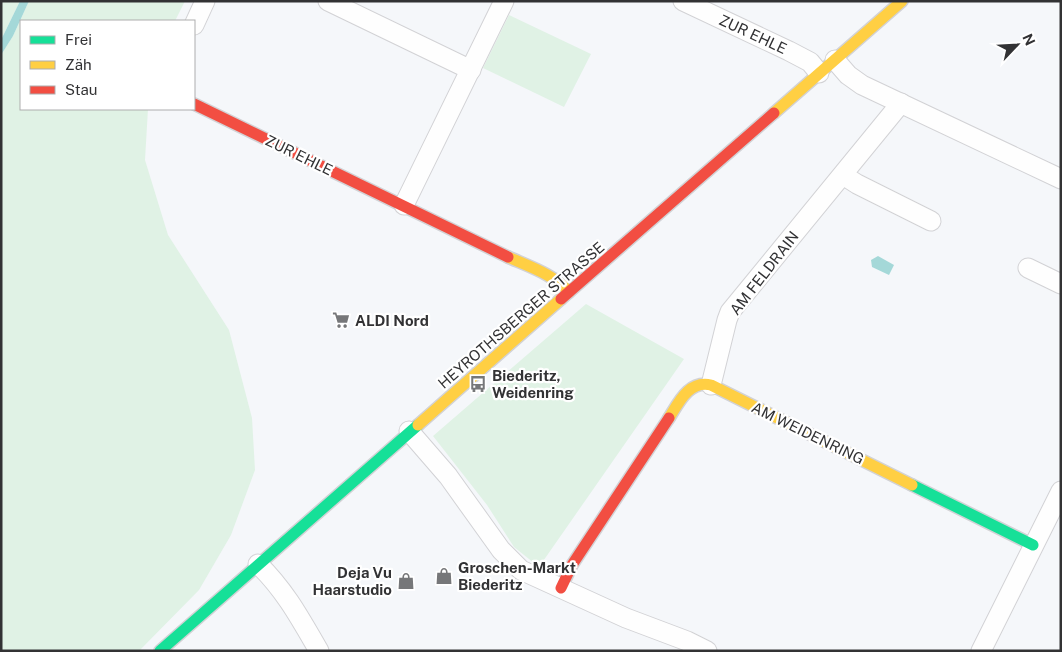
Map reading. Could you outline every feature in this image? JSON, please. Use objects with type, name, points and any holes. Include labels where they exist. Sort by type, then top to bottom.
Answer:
[{"type":"street","points":[[195,22],[205,1]]},
{"type":"street","points":[[328,1],[471,70]]},
{"type":"street","points":[[404,205],[504,1]]},
{"type":"street","name":"ZUR EHLE","points":[[683,1],[810,62],[819,73]]},
{"type":"street","name":"HEYROTHSBERGER STRASSE","points":[[160,651],[902,1]]},
{"type":"street","points":[[835,60],[862,85],[1061,179]]},
{"type":"street","name":"AM FELDRAIN","points":[[711,385],[730,312],[901,103]]},
{"type":"street","name":"ZUR EHLE","points":[[195,104],[557,280],[569,292]]},
{"type":"street","points":[[843,175],[930,221]]},
{"type":"street","points":[[1028,268],[1061,284]]},
{"type":"street","points":[[561,588],[572,565],[686,392],[697,384],[711,385]]},
{"type":"street","name":"AM WEIDENRING","points":[[711,385],[1034,545]]},
{"type":"street","points":[[409,431],[448,476],[501,550],[521,570],[626,618],[708,651]]},
{"type":"street","points":[[981,651],[1061,491]]},
{"type":"street","points":[[258,564],[278,584],[290,600],[319,651]]},
{"type":"green space","points":[[1,1],[20,1],[1,40]]},
{"type":"green space","points":[[29,1],[185,1],[176,20],[20,20]]},
{"type":"green space","points":[[509,15],[591,54],[564,107],[483,68]]},
{"type":"green space","points":[[20,21],[20,110],[148,110],[145,160],[168,235],[229,330],[252,418],[255,470],[231,535],[199,590],[139,651],[1,651],[1,55]]},
{"type":"green space","points":[[586,304],[684,359],[539,567],[514,547],[487,505],[433,436]]},
{"type":"water","points":[[20,1],[29,1],[13,36],[1,55],[1,40]]},
{"type":"water","points":[[878,256],[894,265],[889,275],[872,267],[871,260]]},
{"type":"traffic: fast","points":[[160,651],[418,425]]},
{"type":"traffic: fast","points":[[912,485],[1033,545]]},
{"type":"traffic: slow","points":[[774,113],[902,1]]},
{"type":"traffic: slow","points":[[508,257],[549,276],[569,292]]},
{"type":"traffic: slow","points":[[418,425],[561,299]]},
{"type":"traffic: slow","points":[[669,418],[681,399],[691,389],[703,384],[711,385],[912,485]]},
{"type":"traffic: jam","points":[[195,104],[508,257]]},
{"type":"traffic: jam","points":[[561,299],[774,113]]},
{"type":"traffic: jam","points":[[561,588],[572,565],[669,418]]},
{"type":"place","name":"ALDI Nord","points":[[341,320]]},
{"type":"place","name":"Biederitz, Weidenring","points":[[478,384]]},
{"type":"place","name":"Groschen-Markt Biederitz","points":[[444,576]]},
{"type":"place","name":"Deja Vu Haarstudio","points":[[406,581]]}]
